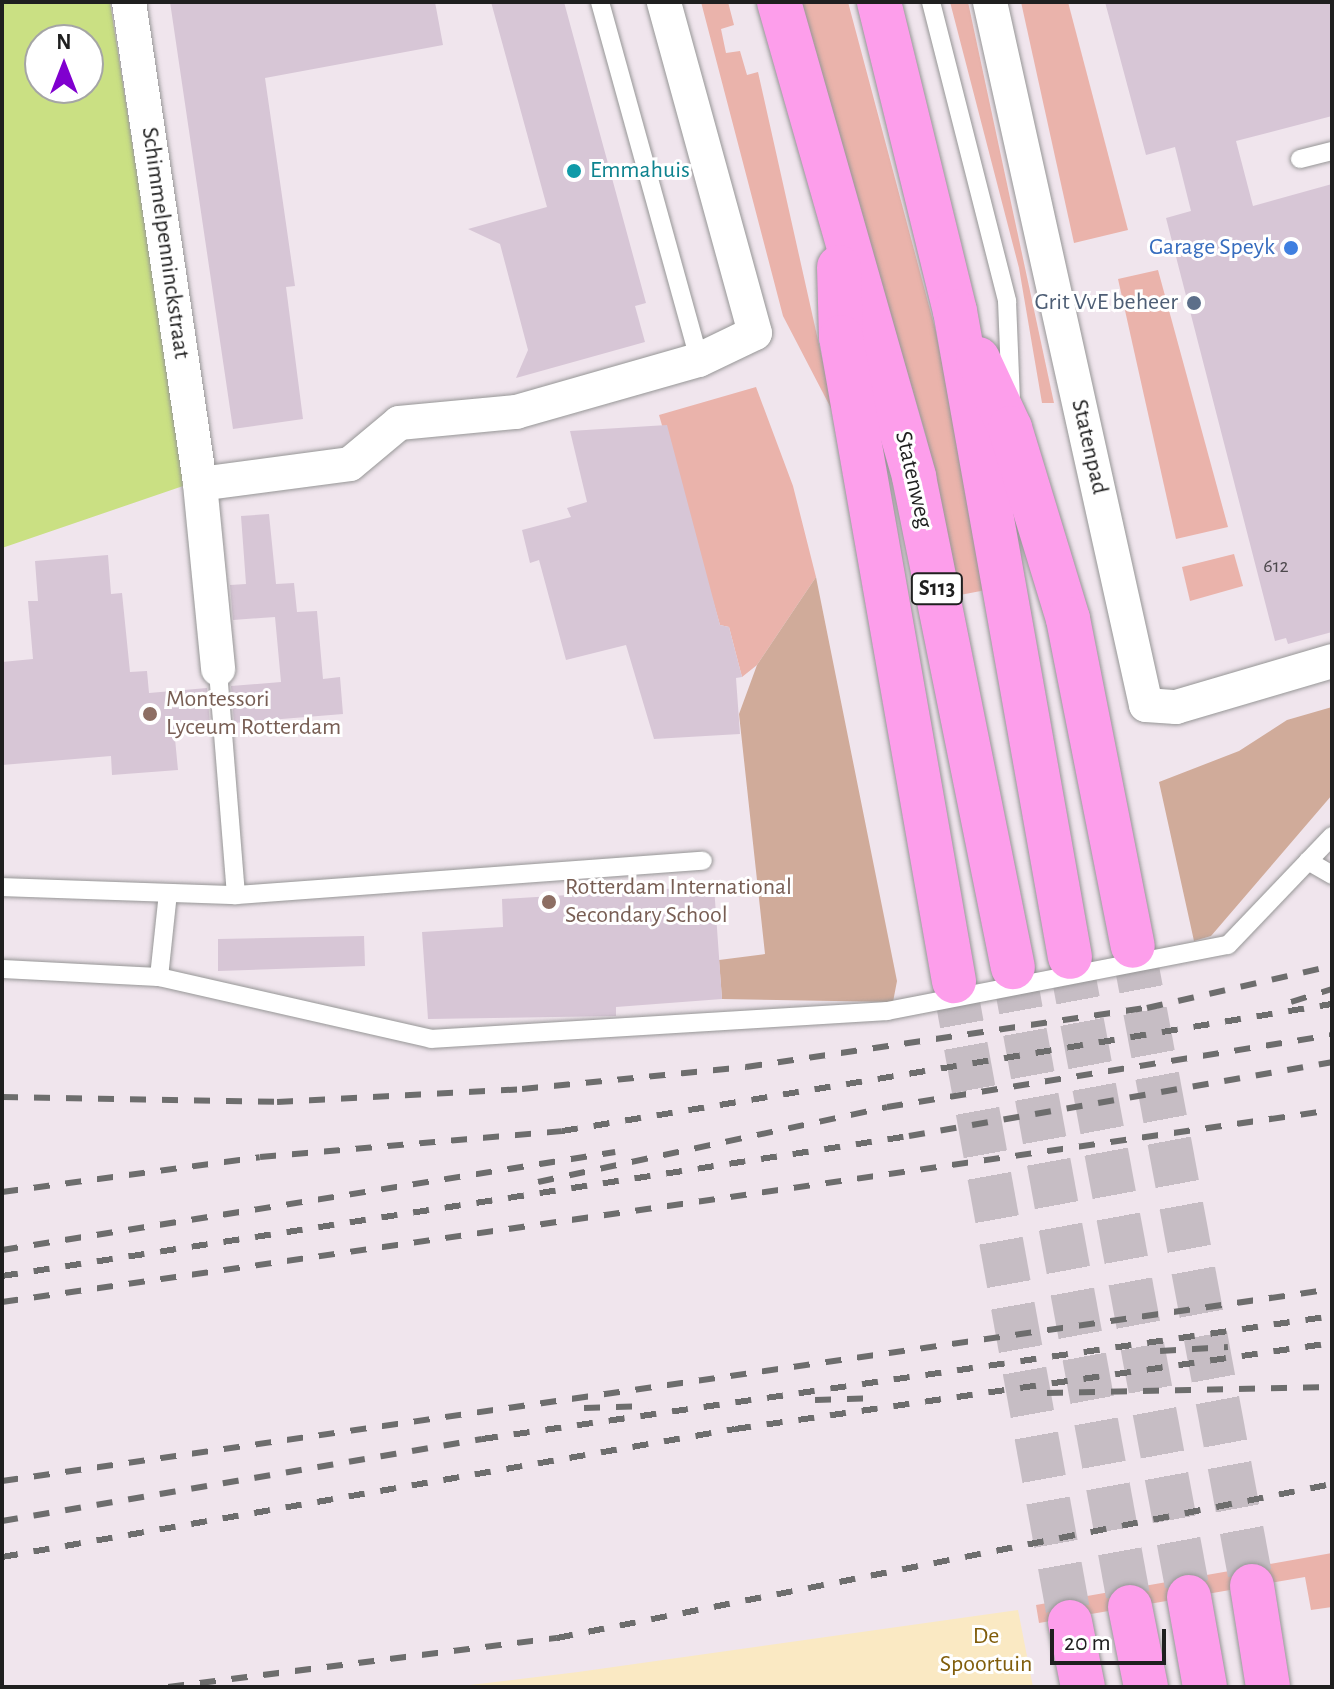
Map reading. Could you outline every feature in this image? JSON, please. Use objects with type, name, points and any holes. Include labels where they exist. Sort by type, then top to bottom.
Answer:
[{"type":"main road","name":"Statenweg","points":[[779,2],[914,477],[1013,967]]},
{"type":"main road","name":"S113","points":[[879,2],[955,311],[1070,957]]},
{"type":"main road","name":"S113","points":[[838,217],[841,337],[954,981]]},
{"type":"main road","name":"S113","points":[[955,311],[1010,428],[1068,619],[1133,946]]},
{"type":"main road","points":[[1252,1586],[1268,1687]]},
{"type":"main road","points":[[1189,1597],[1205,1687]]},
{"type":"main road","points":[[1130,1607],[1146,1687]]},
{"type":"main road","points":[[1070,1622],[1083,1687]]},
{"type":"street","name":"Schimmelpenninckstraat","points":[[129,2],[200,484],[218,669]]},
{"type":"street","points":[[200,484],[350,464],[399,423],[516,412],[699,360],[755,333],[664,2]]},
{"type":"street","name":"Statenpad","points":[[990,2],[1146,705],[1176,707],[1332,661]]},
{"type":"lane","points":[[600,2],[699,360]]},
{"type":"lane","points":[[931,2],[1007,301],[1010,428]]},
{"type":"lane","points":[[1300,159],[1332,151]]},
{"type":"lane","points":[[218,669],[236,895]]},
{"type":"lane","points":[[2,969],[159,977],[431,1039],[887,1011],[1228,945],[1332,836]]},
{"type":"lane","points":[[2,887],[236,895],[703,861]]},
{"type":"lane","points":[[1308,861],[1332,875]]},
{"type":"lane","points":[[159,977],[168,893]]},
{"type":"shaded area","points":[[701,2],[728,2],[734,25],[721,29],[726,53],[740,51],[747,75],[758,72],[835,416],[783,316]]},
{"type":"shaded area","points":[[798,2],[848,2],[936,332],[986,590],[960,595],[926,436]]},
{"type":"shaded area","points":[[950,2],[968,2],[1054,403],[1042,403],[1019,268]]},
{"type":"shaded area","points":[[1021,2],[1068,2],[1128,230],[1074,243]]},
{"type":"shaded area","points":[[1158,270],[1228,527],[1176,539],[1118,279]]},
{"type":"shaded area","points":[[756,387],[793,486],[816,577],[757,665],[742,677],[729,627],[720,625],[659,415]]},
{"type":"shaded area","points":[[1234,554],[1243,586],[1190,601],[1182,567]]},
{"type":"shaded area","points":[[816,577],[897,981],[893,1002],[722,999],[719,960],[765,954],[739,714],[757,665]]},
{"type":"shaded area","points":[[1332,707],[1332,795],[1211,936],[1194,941],[1159,782],[1239,751],[1287,720]]},
{"type":"shaded area","points":[[1332,1553],[1332,1607],[1311,1610],[1305,1577],[1039,1623],[1036,1605]]},
{"type":"green space","points":[[2,2],[110,2],[186,485],[2,548]]},
{"type":"green space","name":"De Spoortuin","points":[[1018,1610],[1033,1687],[453,1687],[578,1672]]},
{"type":"building","points":[[170,2],[435,2],[443,45],[265,78],[295,286],[286,287],[303,419],[233,429]]},
{"type":"building","name":"Emmahuis","points":[[491,2],[564,2],[646,303],[635,306],[645,342],[516,378],[528,350],[500,244],[468,229],[547,207]]},
{"type":"building","points":[[1105,2],[1332,2],[1332,116],[1236,141],[1253,206],[1332,184],[1332,632],[1288,644],[1286,638],[1275,641],[1166,218],[1191,211],[1175,147],[1146,155]]},
{"type":"building","points":[[667,425],[720,625],[729,627],[742,677],[736,678],[740,734],[654,739],[626,645],[566,660],[539,560],[530,563],[522,530],[571,517],[567,508],[587,502],[570,431]]},
{"type":"building","points":[[269,514],[276,584],[294,583],[297,612],[317,611],[323,679],[340,677],[343,714],[234,723],[231,686],[281,682],[275,617],[233,620],[230,585],[246,584],[241,516]]},
{"type":"building","points":[[108,555],[111,594],[122,593],[130,672],[147,671],[149,693],[207,688],[210,725],[174,728],[178,770],[112,775],[111,756],[2,765],[2,662],[33,659],[28,601],[38,601],[35,561]]},
{"type":"building","points":[[714,886],[722,999],[616,1007],[616,1016],[428,1019],[422,932],[503,927],[502,899]]},
{"type":"building","points":[[364,936],[365,966],[218,971],[218,939]]},
{"type":"tunnel","points":[[1133,946],[1252,1586]]},
{"type":"tunnel","points":[[1070,957],[1189,1597]]},
{"type":"tunnel","points":[[1013,967],[1130,1607]]},
{"type":"tunnel","points":[[954,981],[1070,1622]]},
{"type":"railway","points":[[2,1097],[277,1102],[522,1089],[746,1067],[1147,1008],[1332,966]]},
{"type":"railway","points":[[1291,1002],[1332,989]]},
{"type":"railway","points":[[2,1192],[260,1157],[562,1131],[1332,1004]]},
{"type":"railway","points":[[538,1182],[887,1107],[1332,1035]]},
{"type":"railway","points":[[2,1276],[909,1136],[1332,1062]]},
{"type":"railway","points":[[2,1302],[1332,1110]]},
{"type":"railway","points":[[2,1250],[615,1152]]},
{"type":"railway","points":[[2,1481],[1332,1289]]},
{"type":"railway","points":[[2,1521],[482,1439],[1332,1316]]},
{"type":"railway","points":[[2,1557],[735,1429],[1332,1343]]},
{"type":"railway","points":[[1160,1351],[1228,1347]]},
{"type":"railway","points":[[1047,1393],[1332,1387]]},
{"type":"railway","points":[[815,1400],[879,1398]]},
{"type":"railway","points":[[584,1408],[648,1406]]},
{"type":"railway","points":[[168,1687],[557,1638],[1332,1484]]},
{"type":"place","name":"Emmahuis","points":[[574,171]]},
{"type":"place","name":"Garage Speyk","points":[[1291,248]]},
{"type":"place","name":"Grit VvE beheer","points":[[1194,303]]},
{"type":"place","name":"Montessori Lyceum Rotterdam","points":[[150,714]]},
{"type":"place","name":"Rotterdam International Secondary School","points":[[549,902]]}]
